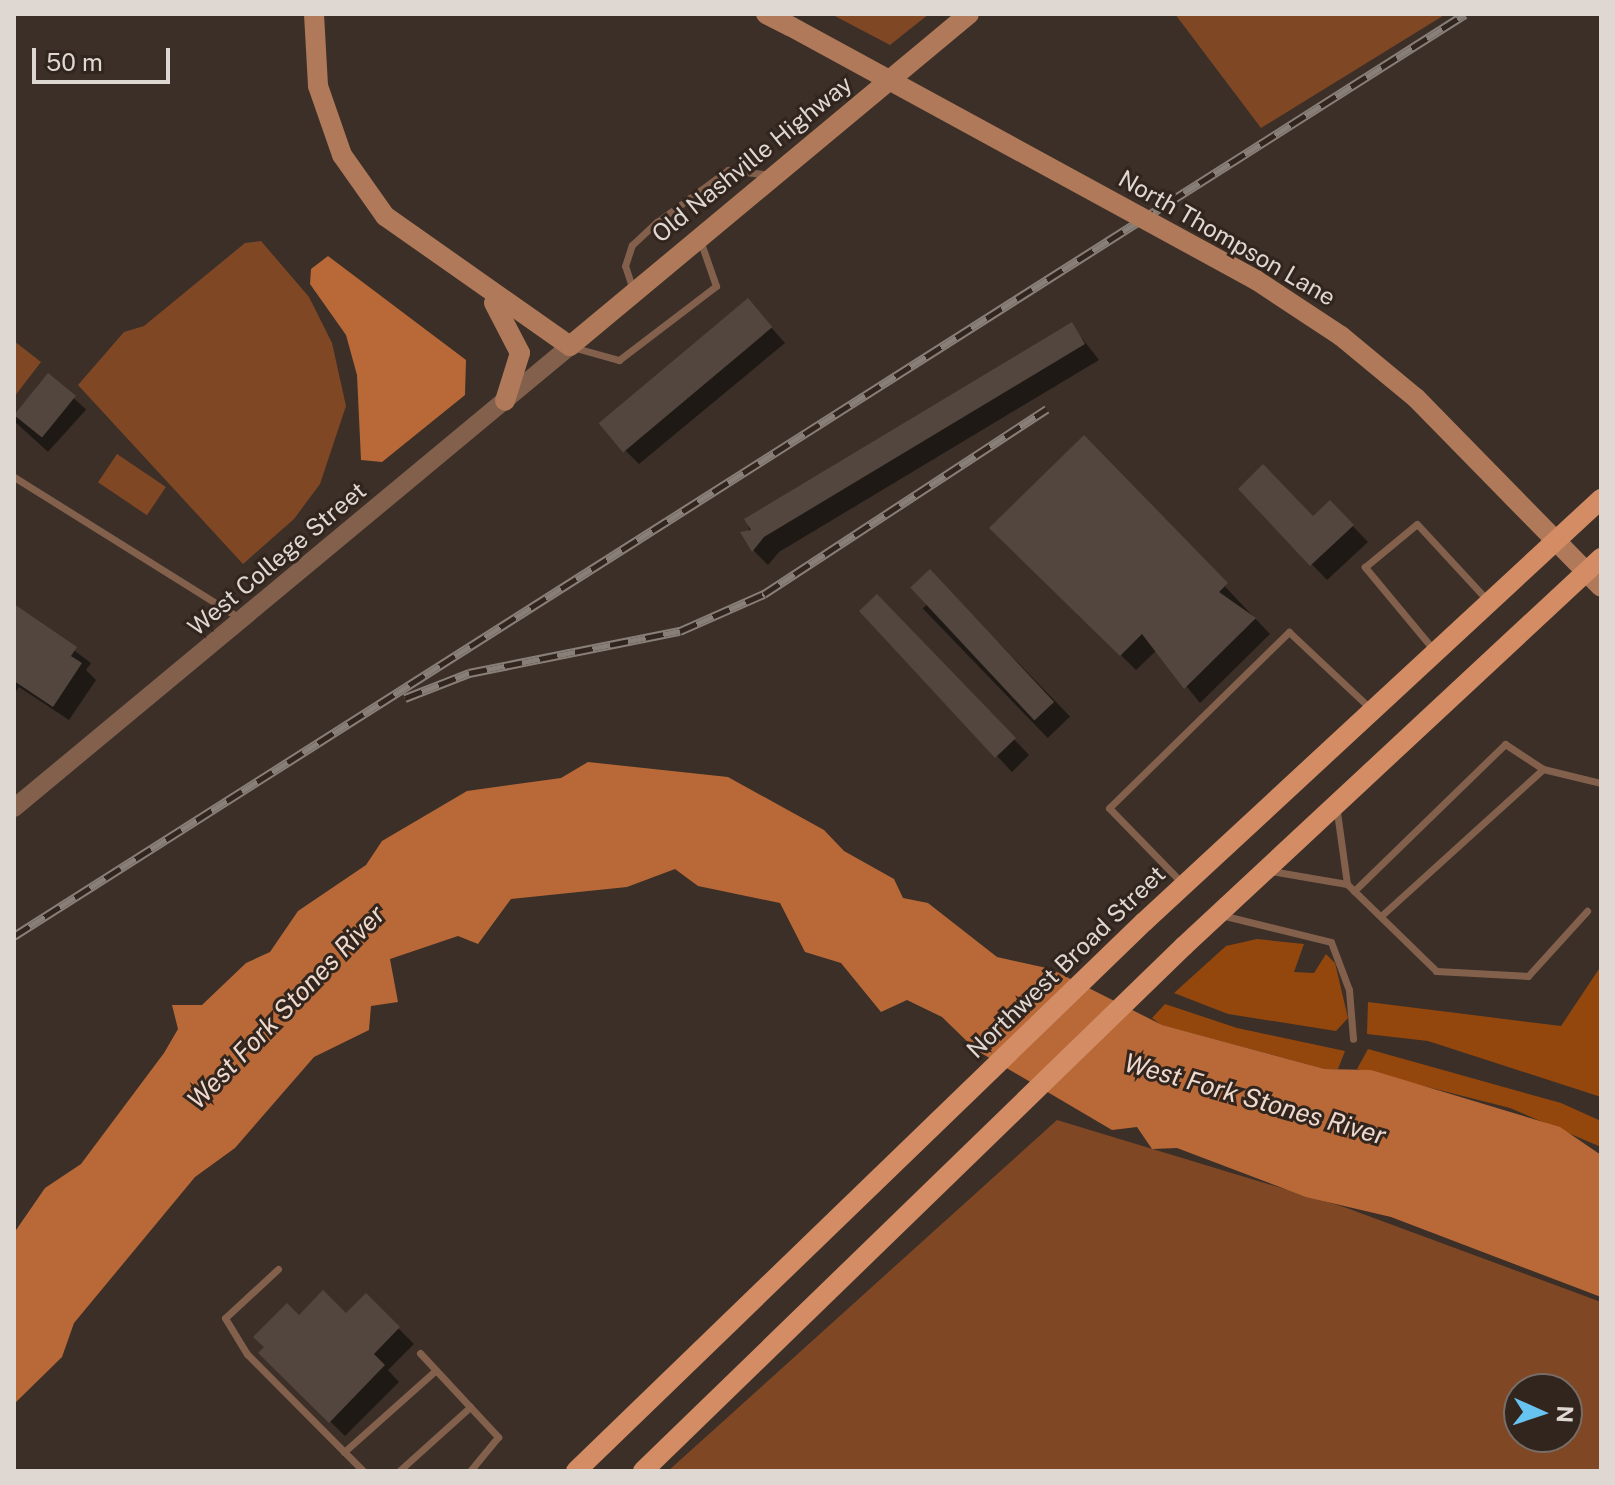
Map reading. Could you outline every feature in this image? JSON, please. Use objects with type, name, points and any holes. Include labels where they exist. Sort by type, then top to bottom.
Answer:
[{"type":"main road","points":[[314,14],[318,86],[342,155],[385,216],[570,346]]},
{"type":"main road","name":"North Thompson Lane","points":[[766,14],[1256,280],[1341,336],[1416,398],[1551,544],[1593,565],[1601,587]]},
{"type":"main road","name":"Old Nashville Highway","points":[[570,346],[633,290],[969,14]]},
{"type":"main road","points":[[482,287],[511,324],[520,353],[505,401]]},
{"type":"main road","name":"Northwest Broad Street","points":[[576,1471],[1144,922],[1601,499]]},
{"type":"main road","points":[[643,1471],[1184,946],[1593,565]]},
{"type":"street","name":"West College Street","points":[[14,808],[570,346]]},
{"type":"lane","points":[[633,290],[625,266],[632,245],[657,222],[728,170],[753,167],[773,176]]},
{"type":"lane","points":[[570,346],[619,360],[716,286],[698,237]]},
{"type":"lane","points":[[14,477],[241,619]]},
{"type":"lane","points":[[1434,651],[1365,567],[1417,524],[1488,601]]},
{"type":"lane","points":[[1184,885],[1109,808],[1289,632],[1372,710]]},
{"type":"lane","points":[[1354,891],[1489,763],[1505,744],[1543,769],[1601,783]]},
{"type":"lane","points":[[1381,916],[1425,870],[1447,857],[1543,769]]},
{"type":"lane","points":[[1508,784],[1517,793]]},
{"type":"lane","points":[[1491,800],[1499,809]]},
{"type":"lane","points":[[1338,803],[1347,884]]},
{"type":"lane","points":[[1471,820],[1478,828]]},
{"type":"lane","points":[[1457,833],[1464,841]]},
{"type":"lane","points":[[1440,849],[1447,857]]},
{"type":"lane","points":[[1264,871],[1310,873],[1347,884],[1436,971],[1528,976],[1587,911]]},
{"type":"lane","points":[[1219,914],[1252,928],[1331,942],[1349,990],[1353,1039]]},
{"type":"lane","points":[[278,1269],[225,1318],[247,1354],[363,1471]]},
{"type":"lane","points":[[420,1353],[498,1437],[470,1471]]},
{"type":"lane","points":[[344,1452],[436,1370]]},
{"type":"lane","points":[[399,1471],[470,1407]]},
{"type":"shaded area","points":[[831,14],[929,14],[890,45]]},
{"type":"shaded area","points":[[1175,14],[1446,14],[1261,128]]},
{"type":"shaded area","points":[[261,241],[309,297],[332,343],[346,406],[320,484],[294,519],[243,564],[78,385],[124,332],[144,326],[245,243]]},
{"type":"shaded area","points":[[14,341],[41,362],[14,397]]},
{"type":"shaded area","points":[[117,454],[166,487],[147,515],[98,482]]},
{"type":"shaded area","points":[[1257,939],[1304,944],[1294,972],[1314,973],[1326,954],[1335,963],[1348,1018],[1336,1031],[1228,1014],[1174,993],[1226,946]]},
{"type":"shaded area","points":[[1601,966],[1601,1097],[1428,1041],[1367,1034],[1368,1002],[1561,1026]]},
{"type":"shaded area","points":[[1165,1004],[1237,1028],[1345,1051],[1338,1069],[1325,1069],[1161,1025],[1152,1018]]},
{"type":"shaded area","points":[[1368,1049],[1561,1103],[1601,1121],[1601,1147],[1510,1108],[1357,1069]]},
{"type":"shaded area","points":[[1057,1120],[1344,1207],[1601,1302],[1601,1471],[668,1471]]},
{"type":"water","points":[[328,256],[466,360],[465,395],[382,462],[361,460],[357,375],[346,335],[310,284],[311,269]]},
{"type":"water","name":"West Fork Stones River","points":[[588,762],[728,777],[824,830],[844,851],[894,879],[903,898],[928,903],[997,957],[1051,969],[1162,1025],[1325,1069],[1371,1070],[1560,1127],[1601,1155],[1601,1297],[1391,1217],[1306,1197],[1177,1148],[1152,1149],[1137,1127],[1112,1130],[976,1050],[942,1017],[907,1000],[881,1012],[841,963],[805,952],[780,903],[698,886],[675,869],[627,887],[511,899],[478,944],[458,936],[390,959],[398,1002],[371,1006],[369,1030],[314,1057],[235,1148],[195,1177],[74,1323],[62,1357],[14,1404],[14,1233],[45,1188],[81,1164],[164,1053],[178,1029],[172,1005],[202,1005],[246,963],[270,952],[298,911],[366,865],[382,841],[467,791],[561,778]]},
{"type":"building","points":[[748,298],[772,327],[623,452],[599,423]]},
{"type":"building","points":[[1072,322],[1085,344],[764,537],[752,552],[740,532],[751,530],[744,519]]},
{"type":"building","points":[[48,373],[76,396],[42,438],[14,415]]},
{"type":"building","points":[[1084,435],[1228,583],[1219,592],[1256,618],[1184,689],[1142,634],[1120,656],[989,528]]},
{"type":"building","points":[[1263,464],[1313,516],[1330,500],[1354,525],[1310,566],[1238,489]]},
{"type":"building","points":[[930,569],[1054,702],[1034,721],[910,587]]},
{"type":"building","points":[[877,594],[1016,738],[995,758],[859,611]]},
{"type":"building","points":[[14,604],[77,647],[71,656],[82,663],[53,707],[14,681]]},
{"type":"building","points":[[323,1290],[346,1313],[366,1293],[400,1327],[374,1354],[385,1365],[329,1423],[258,1353],[264,1347],[253,1337],[287,1303],[299,1315]]},
{"type":"railway","points":[[14,936],[1465,14]]},
{"type":"railway","points":[[405,698],[469,673],[680,631],[764,594],[1047,409]]}]
